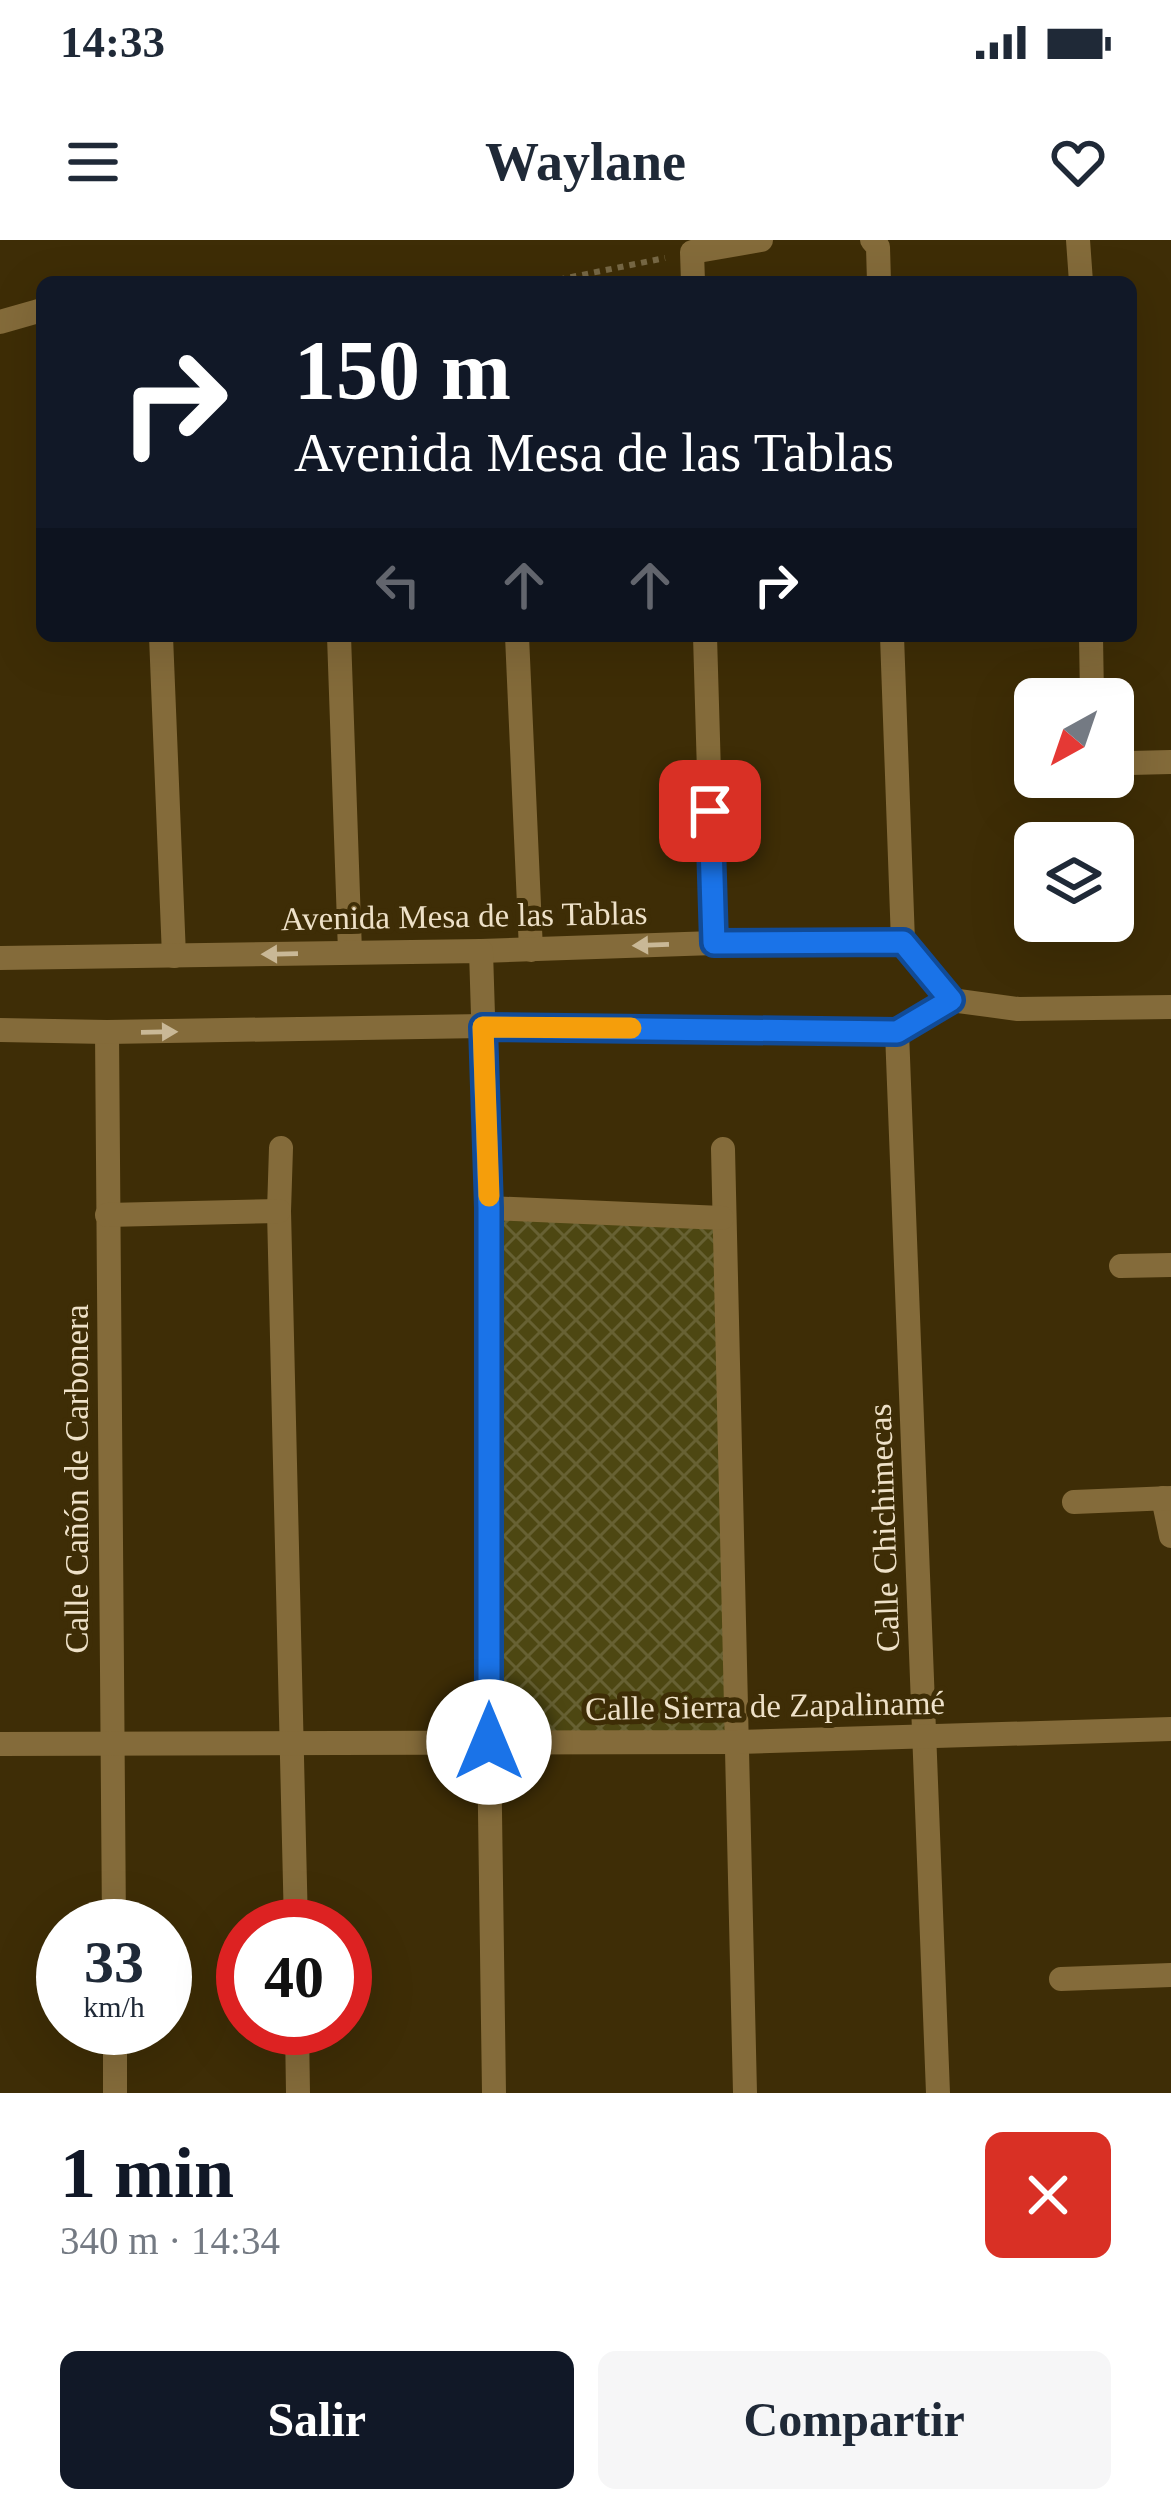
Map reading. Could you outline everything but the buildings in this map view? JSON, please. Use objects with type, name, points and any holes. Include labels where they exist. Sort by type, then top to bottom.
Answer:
[{"type":"street","points":[[693,276],[692,252],[761,240]]},
{"type":"street","points":[[1078,240],[1081,276]]},
{"type":"street","points":[[875,244],[878,276]]},
{"type":"street","points":[[0,322],[36,312]]},
{"type":"street","points":[[161,642],[174,956]]},
{"type":"street","points":[[339,642],[350,952]]},
{"type":"street","points":[[517,642],[531,950]]},
{"type":"street","points":[[705,642],[714,943]]},
{"type":"street","points":[[892,642],[903,942],[951,1000]]},
{"type":"street","points":[[1091,642],[1092,678]]},
{"type":"street","points":[[1134,763],[1171,762]]},
{"type":"street","name":"Avenida Mesa de las Tablas","points":[[0,958],[903,942]]},
{"type":"street","points":[[481,951],[489,1208],[494,2093]]},
{"type":"street","points":[[0,1030],[483,1027],[897,1032],[951,1000],[1018,1009],[1171,1006]]},
{"type":"street","name":"Calle Cañón de Carbonera","points":[[107,1032],[114,1899]]},
{"type":"street","name":"Calle Chichimecas","points":[[897,1032],[938,2093]]},
{"type":"street","points":[[281,1148],[296,1899]]},
{"type":"street","points":[[723,1149],[745,2093]]},
{"type":"street","points":[[489,1208],[722,1218]]},
{"type":"street","points":[[107,1215],[279,1211]]},
{"type":"street","points":[[1121,1266],[1171,1265]]},
{"type":"street","points":[[1074,1502],[1167,1498],[1171,1536]]},
{"type":"street","name":"Calle Sierra de Zapalinamé","points":[[0,1744],[737,1742],[1171,1729]]},
{"type":"street","points":[[1061,1979],[1171,1975]]},
{"type":"street","points":[[115,2055],[115,2093]]},
{"type":"street","points":[[298,2055],[298,2093]]},
{"type":"path","points":[[576,276],[692,252]]},
{"type":"slow traffic","points":[[489,1196],[483,1027],[631,1028]]},
{"type":"route","points":[[489,1742],[489,1208],[483,1027],[897,1032],[951,1000],[903,942],[714,943],[710,811]]}]
